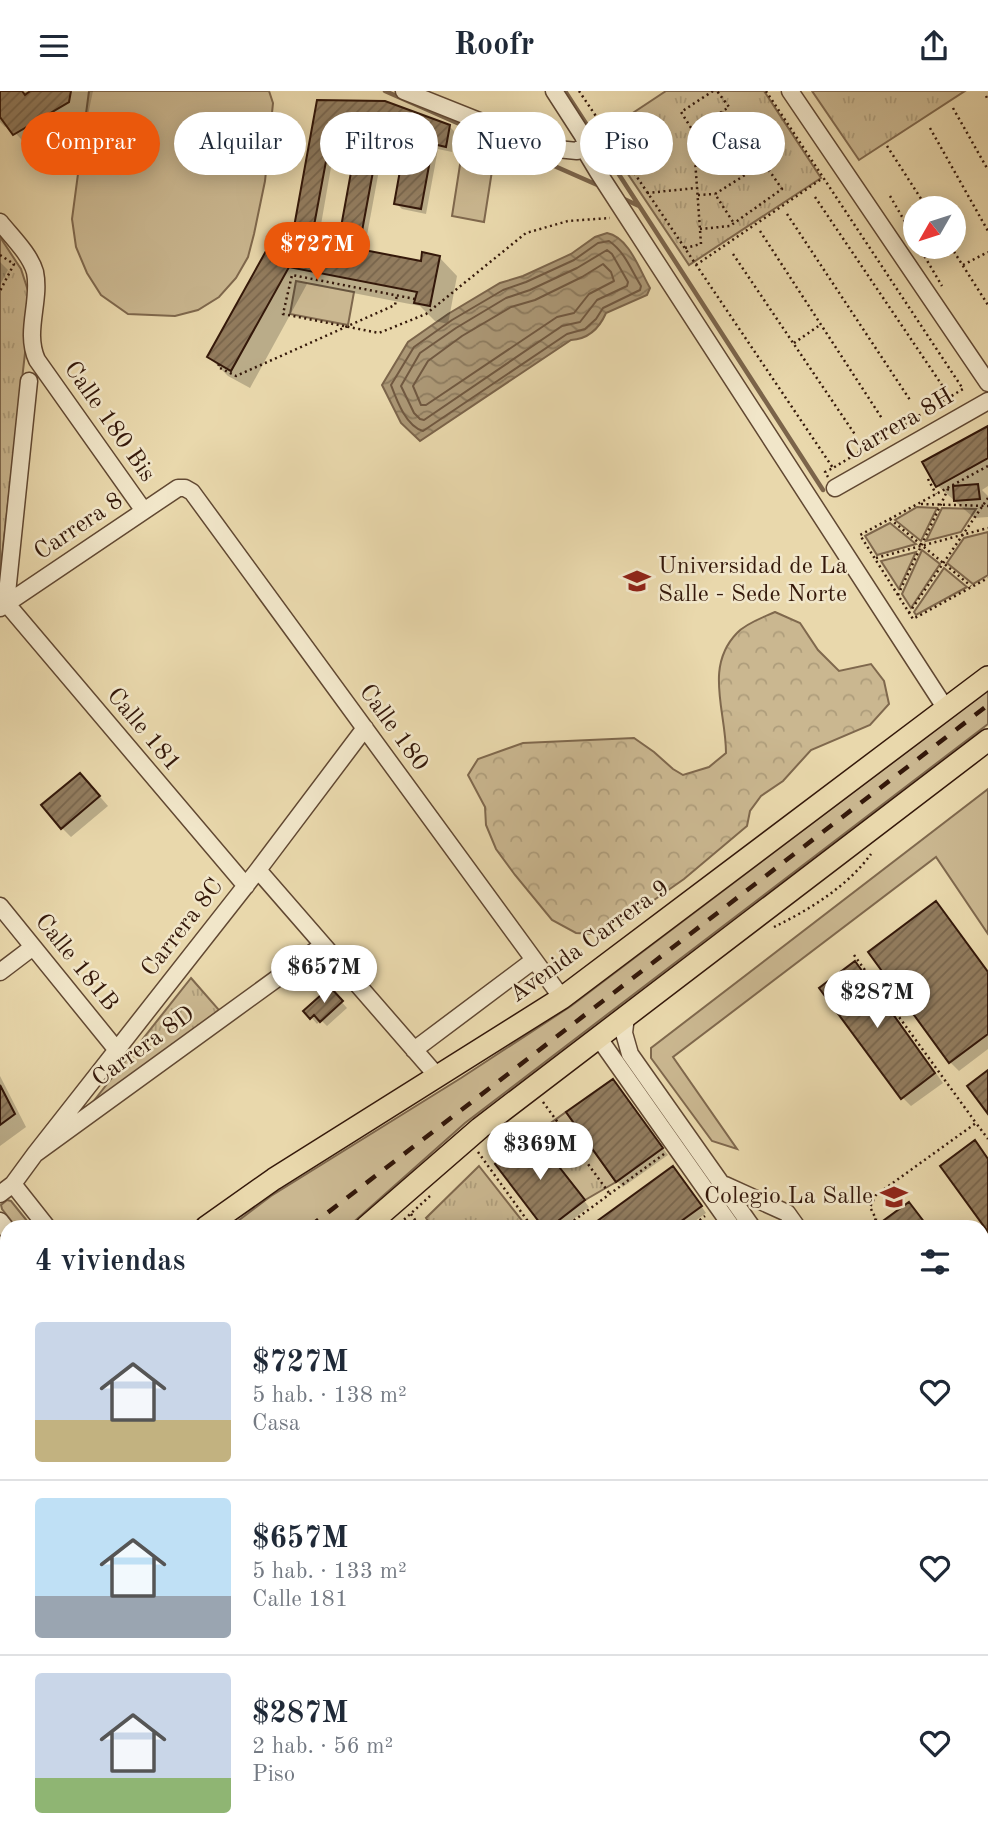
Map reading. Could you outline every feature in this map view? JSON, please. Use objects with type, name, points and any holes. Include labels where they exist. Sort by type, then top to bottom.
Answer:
[{"type":"main road","name":"Avenida Carrera 9","points":[[216,1220],[282,1173],[562,998],[988,677]]},
{"type":"main road","points":[[374,1220],[480,1128],[988,740]]},
{"type":"street","points":[[404,91],[547,148],[580,149]]},
{"type":"street","points":[[554,91],[580,131]]},
{"type":"street","points":[[790,91],[988,383]]},
{"type":"street","points":[[600,175],[946,709]]},
{"type":"street","name":"Calle 180 Bis","points":[[0,222],[27,257],[34,271],[32,349],[37,360],[144,511]]},
{"type":"street","points":[[3,606],[29,381]]},
{"type":"street","name":"Carrera 8H","points":[[835,488],[988,401]]},
{"type":"street","name":"Carrera 8","points":[[3,606],[178,488],[185,488]]},
{"type":"street","name":"Calle 180","points":[[185,488],[192,492],[562,998]]},
{"type":"street","name":"Calle 181","points":[[3,606],[246,886]]},
{"type":"street","name":"Carrera 8C","points":[[35,1154],[246,886],[365,728]]},
{"type":"street","points":[[258,870],[438,1077]]},
{"type":"street","name":"Calle 181B","points":[[0,906],[116,1049]]},
{"type":"street","name":"Carrera 8D","points":[[6,1190],[35,1154],[323,946]]},
{"type":"street","points":[[0,972],[33,947]]},
{"type":"street","points":[[414,1050],[534,960]]},
{"type":"street","points":[[626,1016],[624,1033],[630,1054],[747,1220]]},
{"type":"street","points":[[598,1037],[727,1220]]},
{"type":"street","points":[[722,1184],[787,1213],[792,1220]]},
{"type":"street","points":[[6,1190],[39,1220]]},
{"type":"path","points":[[579,91],[833,468]]},
{"type":"path","points":[[687,122],[681,112],[715,91],[729,107],[722,112]]},
{"type":"path","points":[[766,91],[963,389],[825,472],[835,488]]},
{"type":"path","points":[[953,108],[988,170]]},
{"type":"path","points":[[930,128],[988,231]]},
{"type":"path","points":[[887,146],[919,196]]},
{"type":"path","points":[[685,248],[701,244],[696,175]]},
{"type":"path","points":[[698,195],[715,194],[744,175]]},
{"type":"path","points":[[700,229],[730,226],[782,189],[772,175]]},
{"type":"path","points":[[696,265],[824,178]]},
{"type":"path","points":[[647,193],[697,188]]},
{"type":"path","points":[[715,194],[733,222]]},
{"type":"path","points":[[815,197],[948,394]]},
{"type":"path","points":[[890,197],[903,219]]},
{"type":"path","points":[[787,215],[910,400]]},
{"type":"path","points":[[415,299],[292,275],[283,314],[379,333],[426,314],[526,233],[568,221],[627,216]]},
{"type":"path","points":[[760,230],[883,420]]},
{"type":"path","points":[[963,265],[988,252]]},
{"type":"path","points":[[733,254],[856,436]]},
{"type":"path","points":[[0,255],[14,264],[0,291]]},
{"type":"path","points":[[959,259],[988,305]]},
{"type":"path","points":[[219,364],[218,367],[236,376],[395,305],[397,295]]},
{"type":"path","points":[[794,343],[821,325]]},
{"type":"path","points":[[988,465],[860,535],[913,619],[988,577]]},
{"type":"path","points":[[964,478],[968,485]]},
{"type":"path","points":[[928,479],[936,494]]},
{"type":"path","points":[[898,595],[949,487]]},
{"type":"path","points":[[909,613],[988,498]]},
{"type":"path","points":[[918,503],[988,506]]},
{"type":"path","points":[[890,519],[971,587]]},
{"type":"path","points":[[875,559],[988,528]]},
{"type":"path","points":[[854,955],[988,1139]]},
{"type":"path","points":[[544,1102],[610,1195]]},
{"type":"path","points":[[877,1219],[870,1207],[876,1195],[976,1123]]},
{"type":"path","points":[[575,1220],[675,1146]]},
{"type":"path","points":[[478,1152],[527,1220]]},
{"type":"path","points":[[700,1220],[718,1207]]},
{"type":"path","points":[[411,1214],[415,1220]]},
{"type":"green space","points":[[89,91],[269,91],[273,103],[272,112],[174,112],[174,175],[266,175],[248,257],[236,278],[219,297],[198,310],[175,316],[128,314],[101,295],[87,273],[76,247],[72,219],[78,175],[160,175],[160,112],[86,112]]},
{"type":"green space","points":[[666,91],[764,91],[778,112],[687,112],[687,175],[785,175],[785,123],[821,178],[689,265],[629,175],[673,175],[673,112],[634,112]]},
{"type":"green space","points":[[812,91],[965,91],[859,160]]},
{"type":"green space","points":[[458,175],[491,175],[484,222],[452,216]]},
{"type":"green space","points":[[0,237],[21,269],[31,300],[0,574]]},
{"type":"green space","points":[[296,281],[354,292],[348,325],[290,314]]},
{"type":"green space","points":[[917,507],[937,508],[921,541],[895,520]]},
{"type":"green space","points":[[942,508],[976,509],[961,532],[926,541]]},
{"type":"green space","points":[[890,523],[916,544],[877,555],[865,536]]},
{"type":"green space","points":[[988,532],[988,575],[973,584],[947,563],[964,538]]},
{"type":"green space","points":[[922,550],[940,564],[911,608],[902,594]]},
{"type":"green space","points":[[916,552],[899,589],[881,561]]},
{"type":"green space","points":[[944,568],[967,587],[916,615],[914,612]]},
{"type":"green space","points":[[775,612],[800,623],[818,650],[839,671],[871,664],[884,681],[889,704],[870,725],[811,750],[783,781],[761,796],[750,811],[747,826],[684,879],[637,912],[593,934],[576,933],[552,920],[496,849],[486,825],[485,807],[468,775],[478,759],[523,743],[634,738],[683,775],[709,767],[726,753],[719,690],[721,660],[737,633],[745,626]]},
{"type":"green space","points":[[988,690],[988,724],[465,1123],[356,1220],[239,1220],[271,1196],[571,1006]]},
{"type":"green space","points":[[988,789],[988,934],[936,857],[673,1057],[737,1149],[712,1141],[651,1058],[651,1048]]},
{"type":"green space","points":[[191,978],[219,1010],[81,1117]]},
{"type":"green space","points":[[566,1112],[616,1182],[585,1200],[534,1135]]},
{"type":"green space","points":[[479,1166],[521,1220],[427,1220],[426,1218]]},
{"type":"green space","points":[[7,1200],[11,1201],[26,1220],[11,1220],[1,1205]]},
{"type":"water","points":[[607,233],[622,241],[628,248],[650,288],[647,295],[606,313],[592,332],[583,338],[571,340],[420,441],[401,423],[382,385],[408,342],[500,283],[523,276],[571,254],[595,237]]},
{"type":"building","points":[[0,91],[22,91],[25,95],[30,91],[71,91],[69,102],[52,112],[21,112],[21,130],[13,135],[0,117]]},
{"type":"building","points":[[317,100],[385,101],[415,112],[320,112],[320,175],[323,175],[313,231],[294,227],[303,175],[306,175]]},
{"type":"building","points":[[438,121],[450,125],[446,147],[438,145]]},
{"type":"building","points":[[351,175],[372,175],[360,242],[339,238]]},
{"type":"building","points":[[399,175],[427,175],[421,209],[394,204]]},
{"type":"building","points":[[276,233],[421,261],[422,252],[440,256],[430,306],[414,303],[417,292],[289,267],[231,371],[207,357]]},
{"type":"building","points":[[988,426],[988,458],[936,487],[922,462]]},
{"type":"building","points":[[978,484],[980,499],[954,501],[953,486]]},
{"type":"building","points":[[80,773],[100,796],[61,829],[41,805]]},
{"type":"building","points":[[936,901],[988,972],[988,1034],[949,1063],[868,952]]},
{"type":"building","points":[[855,961],[935,1073],[901,1099],[819,988]]},
{"type":"building","points":[[330,987],[343,1001],[320,1022],[314,1015],[310,1019],[303,1011]]},
{"type":"building","points":[[988,1070],[988,1114],[967,1086]]},
{"type":"building","points":[[613,1079],[663,1148],[616,1182],[566,1112]]},
{"type":"building","points":[[0,1085],[15,1114],[0,1125]]},
{"type":"building","points":[[534,1135],[585,1200],[559,1220],[538,1220],[495,1164]]},
{"type":"building","points":[[975,1140],[988,1159],[988,1220],[979,1220],[940,1166]]},
{"type":"building","points":[[673,1166],[702,1206],[683,1220],[599,1220]]},
{"type":"building","points":[[909,1202],[923,1220],[884,1220]]},
{"type":"waterway","points":[[385,91],[602,187]]},
{"type":"waterway","points":[[565,91],[823,490]]},
{"type":"waterway","points":[[622,198],[639,206]]},
{"type":"railway","points":[[318,1220],[988,705]]},
{"type":"place","name":"Universidad de La Salle - Sede Norte","points":[[637,581]]},
{"type":"place","name":"Colegio La Salle","points":[[894,1197]]}]
